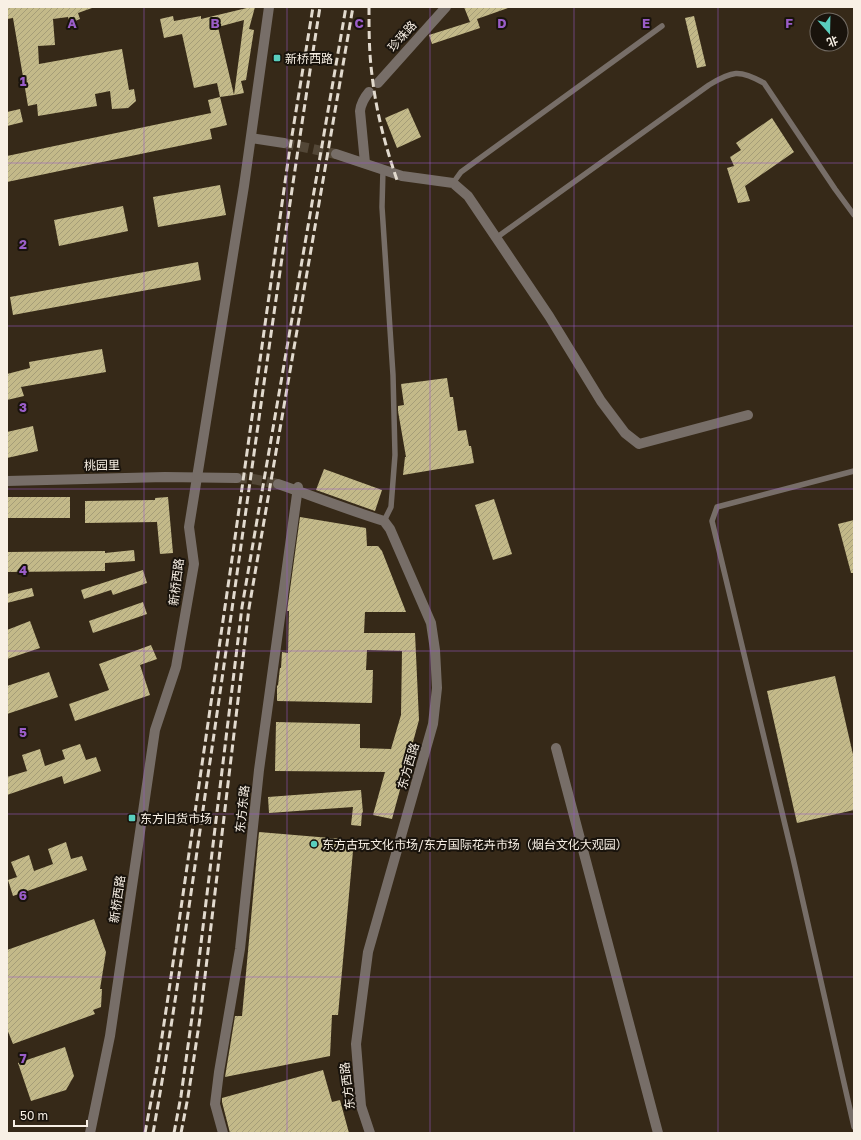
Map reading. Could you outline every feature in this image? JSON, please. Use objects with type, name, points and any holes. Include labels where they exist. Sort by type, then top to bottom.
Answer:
[{"type":"street","name":"新桥西路","points":[[90,1133],[110,1036],[155,730],[176,667],[194,564],[189,527],[244,186],[269,7]]},
{"type":"street","name":"珍珠路","points":[[378,83],[446,7]]},
{"type":"street","points":[[365,163],[360,111],[364,99],[369,92]]},
{"type":"street","points":[[251,138],[284,143]]},
{"type":"street","points":[[336,154],[412,178],[453,183],[468,196],[549,316],[601,401],[625,433],[639,444],[748,415]]},
{"type":"street","points":[[197,477],[237,478]]},
{"type":"street","name":"桃园里","points":[[7,481],[197,477]]},
{"type":"street","points":[[278,484],[298,489],[352,511],[384,521]]},
{"type":"street","name":"东方东路","points":[[223,1133],[215,1104],[240,949],[259,770],[298,489]]},
{"type":"street","name":"东方西路","points":[[370,1133],[361,1106],[356,1044],[368,952],[433,724],[437,688],[435,650],[431,623],[390,529],[384,521]]},
{"type":"street","points":[[556,748],[658,1133]]},
{"type":"lane","points":[[453,183],[461,172],[662,26]]},
{"type":"lane","points":[[496,238],[709,85],[724,76],[739,73],[753,76],[764,83],[834,189],[854,215]]},
{"type":"lane","points":[[383,169],[382,206],[393,375],[395,455],[390,508],[384,521]]},
{"type":"lane","points":[[854,471],[717,508],[712,521],[793,858],[854,1128]]},
{"type":"building","points":[[7,7],[92,7],[78,13],[80,19],[70,23],[68,17],[53,19],[55,45],[38,46],[39,64],[122,49],[129,90],[134,89],[136,101],[128,108],[112,109],[110,91],[95,94],[97,106],[38,116],[37,104],[28,106],[13,18],[7,19]]},
{"type":"building","points":[[255,7],[249,29],[254,30],[246,80],[241,81],[244,93],[234,95],[220,97],[217,83],[194,88],[182,34],[164,38],[160,19],[173,16],[174,21],[201,16],[201,19]],"holes":[[[244,20],[234,95],[218,27]]]},
{"type":"building","points":[[464,7],[508,8],[477,19],[480,28],[432,44],[429,35],[470,22]]},
{"type":"building","points":[[694,16],[706,66],[697,68],[685,18]]},
{"type":"building","points":[[220,97],[227,125],[210,129],[212,139],[7,182],[7,156],[211,113],[208,100]]},
{"type":"building","points":[[408,108],[421,137],[397,148],[385,118]]},
{"type":"building","points":[[20,109],[23,122],[7,126],[7,112]]},
{"type":"building","points":[[772,118],[794,152],[745,186],[750,201],[738,203],[727,168],[734,166],[730,157],[741,150],[736,143]]},
{"type":"building","points":[[220,185],[226,215],[158,227],[153,197]]},
{"type":"building","points":[[123,206],[128,231],[59,246],[54,220]]},
{"type":"building","points":[[198,262],[201,280],[13,315],[10,297]]},
{"type":"building","points":[[102,349],[106,372],[21,387],[24,396],[7,400],[7,374],[30,368],[29,362]]},
{"type":"building","points":[[447,378],[450,397],[453,397],[458,431],[466,430],[474,463],[403,475],[406,457],[398,411],[398,406],[404,405],[401,384]]},
{"type":"building","points":[[33,426],[38,451],[7,458],[7,432]]},
{"type":"building","points":[[324,469],[382,490],[375,511],[316,490]]},
{"type":"building","points":[[7,497],[70,497],[70,518],[7,518]]},
{"type":"building","points":[[168,497],[173,553],[160,554],[157,522],[85,523],[85,501],[155,500],[155,498]]},
{"type":"building","points":[[494,499],[512,554],[493,560],[475,505]]},
{"type":"building","points":[[300,517],[366,528],[367,546],[378,546],[382,551],[406,612],[365,612],[364,633],[415,633],[419,720],[392,819],[373,815],[385,772],[275,771],[276,722],[360,724],[360,748],[391,749],[401,715],[402,651],[367,650],[366,670],[373,670],[372,703],[277,701],[277,685],[278,686],[282,652],[288,653],[289,611],[287,611]]},
{"type":"building","points":[[854,520],[854,573],[851,573],[838,524]]},
{"type":"building","points":[[134,550],[135,561],[105,563],[105,571],[7,572],[7,552],[105,551],[105,553]]},
{"type":"building","points":[[143,570],[147,583],[113,595],[111,590],[84,599],[81,590]]},
{"type":"building","points":[[32,588],[34,596],[7,603],[7,594]]},
{"type":"building","points":[[143,602],[147,614],[93,633],[89,621]]},
{"type":"building","points":[[30,621],[40,648],[7,659],[7,630]]},
{"type":"building","points":[[151,645],[157,659],[140,665],[150,695],[75,721],[69,704],[109,690],[99,664]]},
{"type":"building","points":[[49,672],[58,697],[7,714],[7,686]]},
{"type":"building","points":[[835,676],[854,759],[854,810],[797,823],[767,691]]},
{"type":"building","points":[[80,744],[86,760],[96,757],[101,771],[64,784],[62,776],[7,795],[7,777],[27,771],[22,755],[40,749],[45,766],[65,759],[62,750]]},
{"type":"building","points":[[361,790],[363,813],[362,812],[361,826],[351,825],[353,807],[269,813],[268,797]]},
{"type":"building","points":[[259,832],[354,840],[338,1015],[332,1015],[330,1056],[225,1077],[235,1016],[242,1016]]},
{"type":"building","points":[[66,842],[71,859],[82,856],[87,870],[13,896],[8,880],[17,877],[11,862],[29,855],[34,871],[53,864],[48,849]]},
{"type":"building","points":[[94,919],[106,952],[100,989],[102,989],[101,1007],[93,1010],[95,1014],[13,1044],[7,1029],[7,950]]},
{"type":"building","points":[[65,1047],[74,1076],[66,1090],[31,1101],[18,1063]]},
{"type":"building","points":[[323,1070],[332,1102],[340,1100],[349,1133],[230,1133],[222,1098]]},
{"type":"tunnel","points":[[284,143],[336,154]]},
{"type":"tunnel","points":[[237,478],[253,479],[278,484]]},
{"type":"railway","points":[[145,1133],[167,1004],[289,154],[313,7]]},
{"type":"railway","points":[[153,1133],[182,958],[276,298],[320,7]]},
{"type":"railway","points":[[174,1133],[181,1096],[192,1017],[242,607],[346,7]]},
{"type":"railway","points":[[181,1133],[200,1018],[249,608],[353,7]]},
{"type":"railway","points":[[369,7],[371,66],[376,102],[397,180]]},
{"type":"place","name":"新桥西路","points":[[277,58]]},
{"type":"place","name":"东方旧货市场","points":[[132,818]]},
{"type":"place","name":"东方古玩文化市场/东方国际花卉市场（烟台文化大观园）","points":[[314,844]]}]
